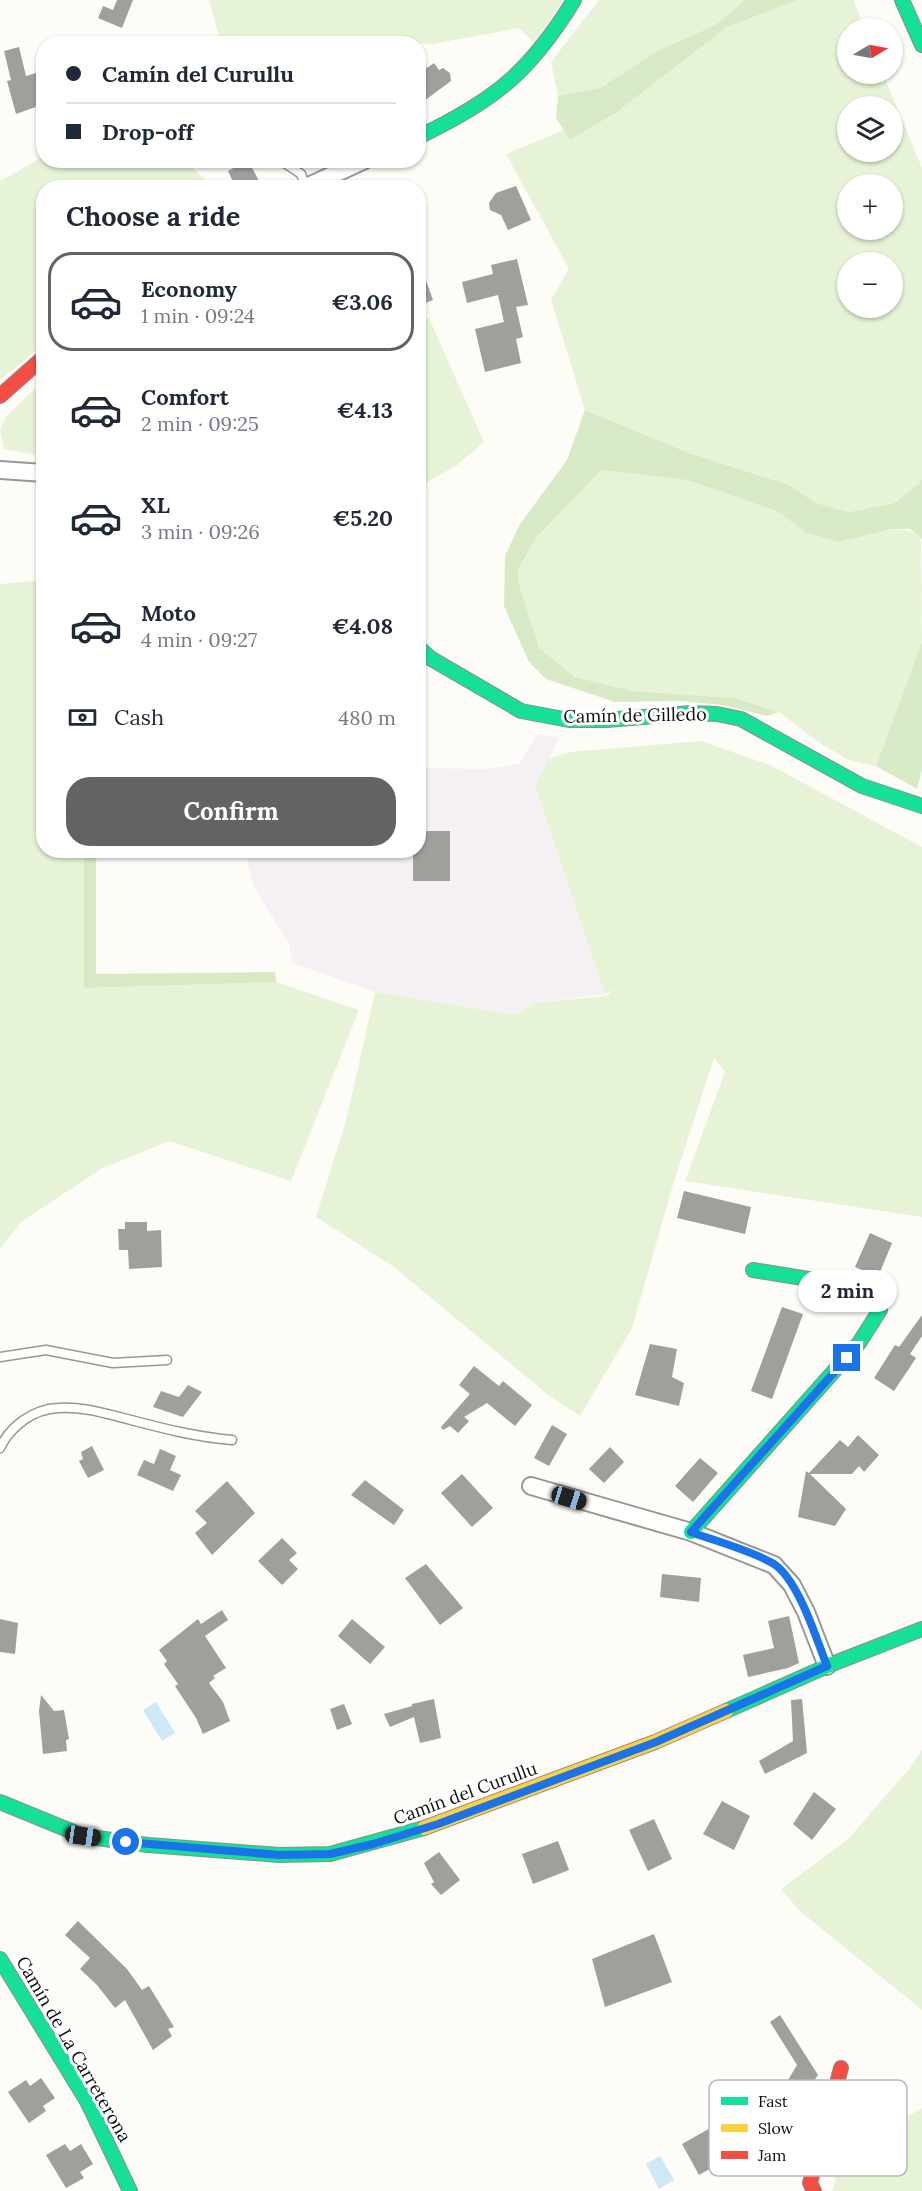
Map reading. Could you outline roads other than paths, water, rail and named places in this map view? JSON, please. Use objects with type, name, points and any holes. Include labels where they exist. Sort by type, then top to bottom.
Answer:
[{"type":"main road","points":[[426,133],[483,102],[518,74],[548,41],[574,0]]},
{"type":"main road","points":[[902,0],[922,45]]},
{"type":"main road","points":[[0,396],[36,364]]},
{"type":"main road","name":"Camín de Gilledo","points":[[426,654],[521,711],[569,720],[607,720],[691,712],[741,719],[862,786],[922,806]]},
{"type":"main road","points":[[691,1532],[836,1372],[859,1343],[880,1310],[881,1297],[870,1289],[753,1270]]},
{"type":"main road","name":"Camín del Curullu","points":[[0,1802],[83,1836],[148,1845],[279,1855],[330,1854],[384,1840],[481,1808],[656,1742],[827,1666],[922,1629]]},
{"type":"main road","name":"Camín de La Carreterona","points":[[0,1959],[87,2101],[130,2191]]},
{"type":"main road","points":[[838,2080],[841,2068]]},
{"type":"main road","points":[[812,2176],[810,2183],[814,2191]]},
{"type":"street","points":[[321,180],[347,168]]},
{"type":"street","points":[[0,470],[36,472]]},
{"type":"street","points":[[531,1486],[691,1532],[774,1565],[792,1585],[806,1612],[827,1666]]},
{"type":"lane","points":[[292,168],[301,174],[303,180]]},
{"type":"lane","points":[[0,1357],[46,1350],[113,1363],[167,1359]]},
{"type":"lane","points":[[0,1448],[4,1439],[24,1419],[56,1408],[88,1409],[199,1437],[232,1440]]},
{"type":"water","points":[[156,1702],[175,1733],[162,1741],[143,1710]]},
{"type":"water","points":[[660,2156],[674,2180],[659,2189],[646,2164]]}]
